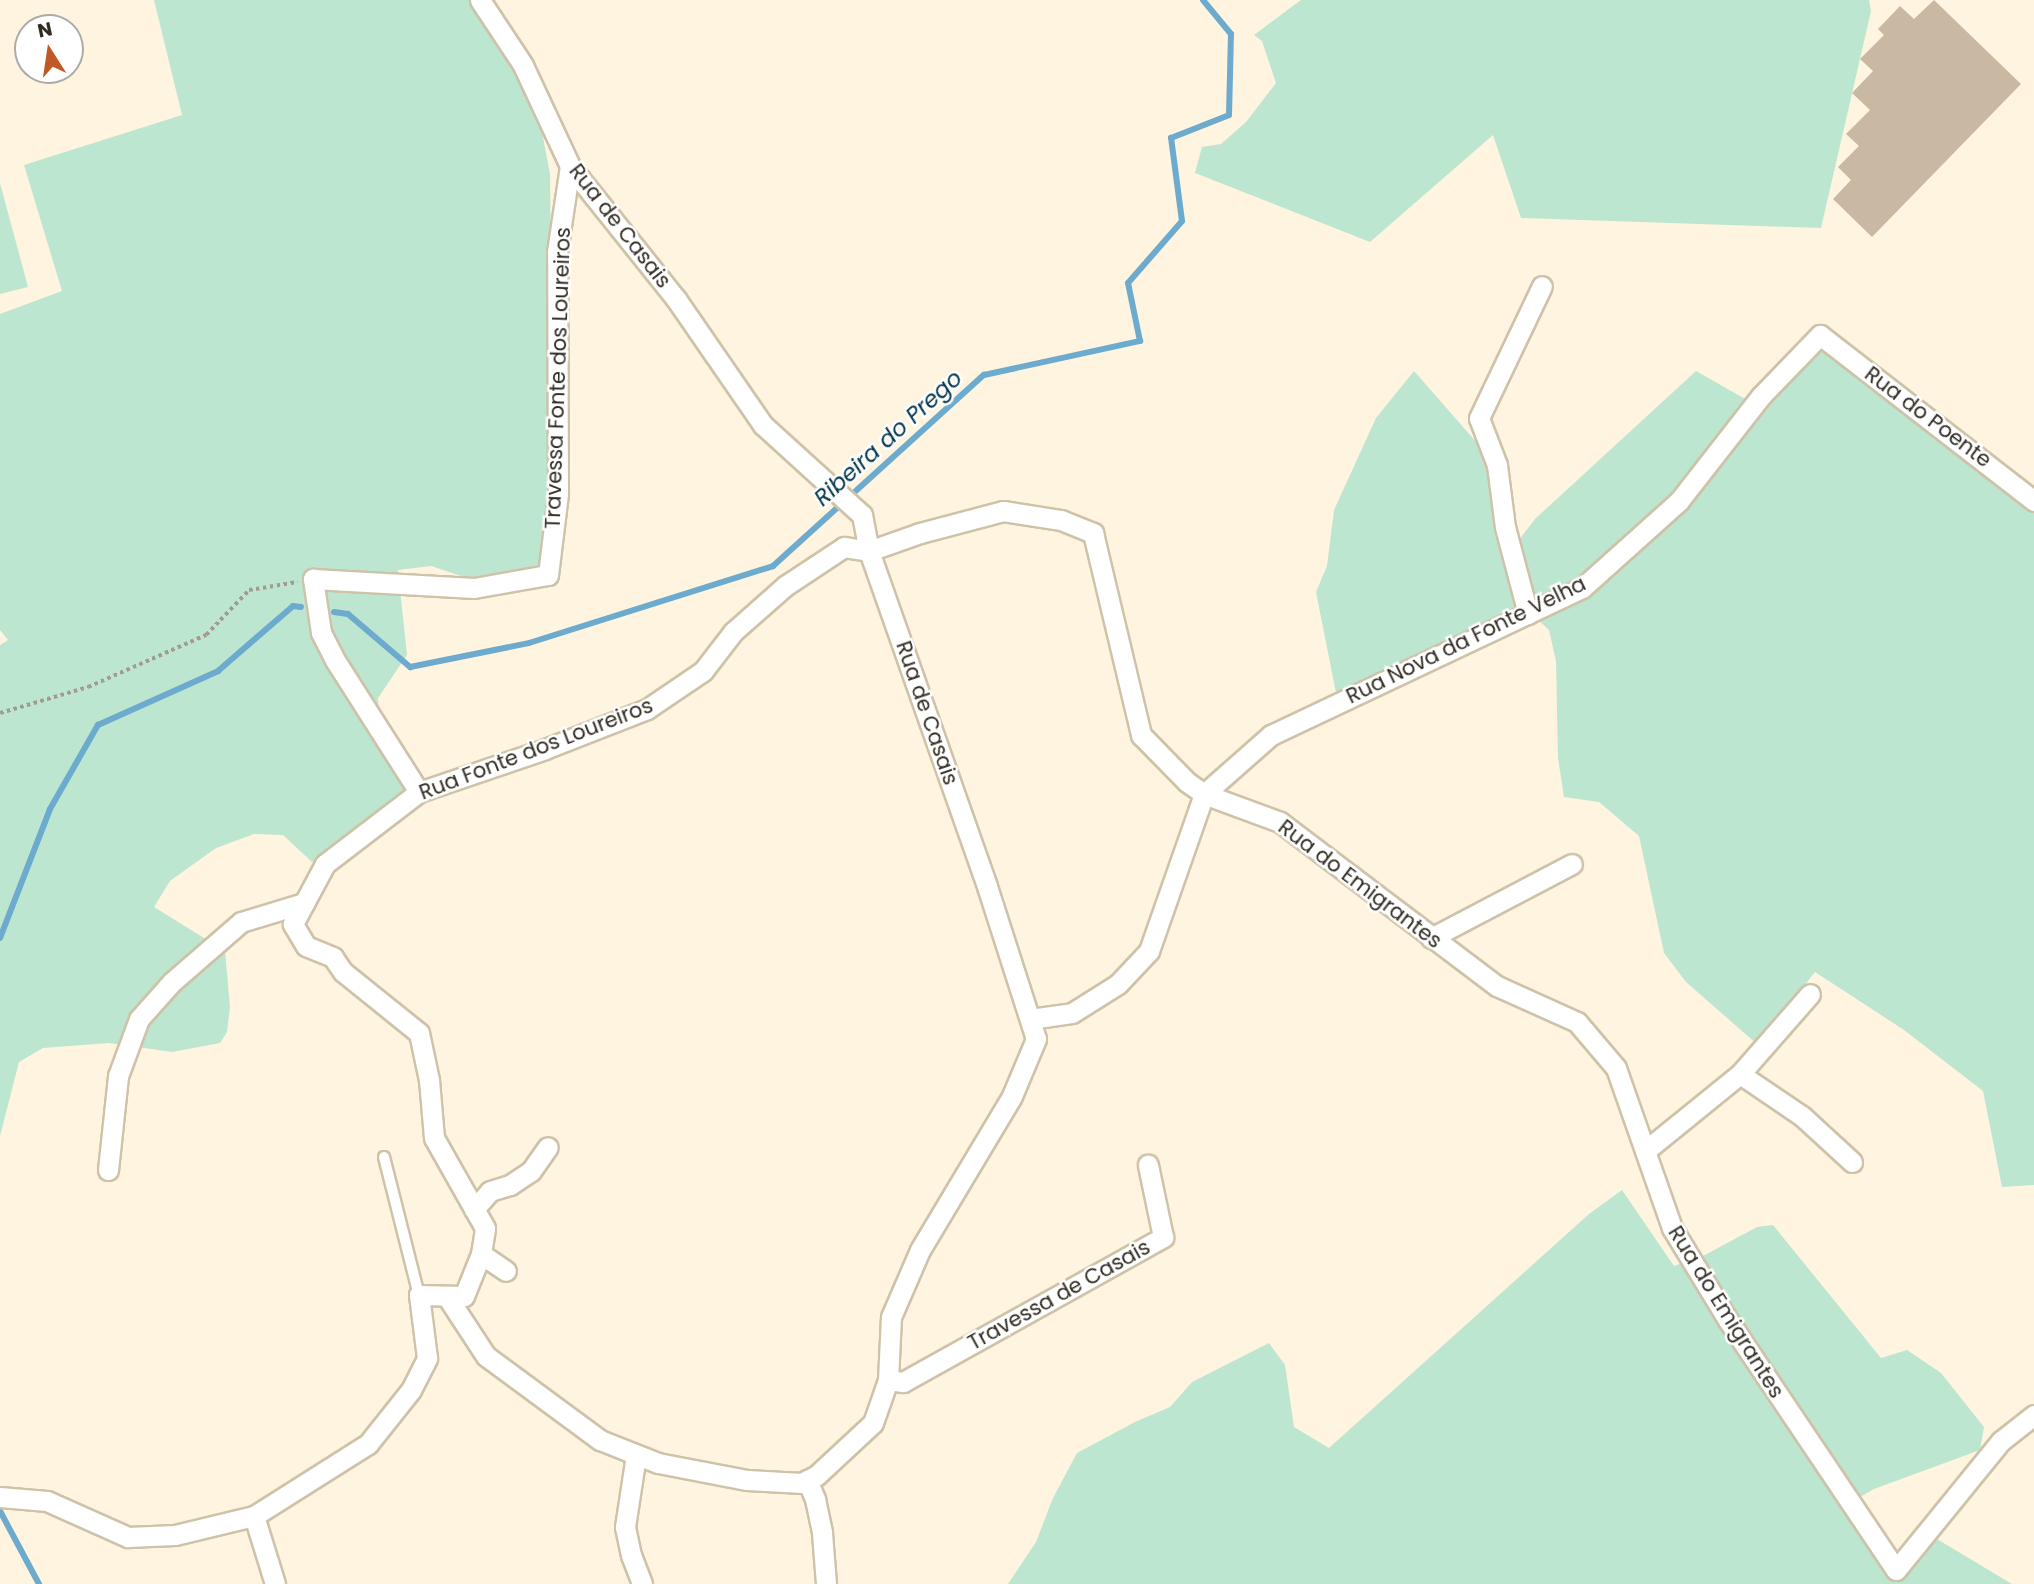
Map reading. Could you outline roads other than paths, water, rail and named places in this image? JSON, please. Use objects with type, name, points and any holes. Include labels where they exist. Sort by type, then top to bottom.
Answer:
[{"type":"street","name":"Rua de Casais","points":[[480,0],[523,65],[570,166],[676,299],[763,425],[862,515],[869,551],[987,886],[1037,1039],[1012,1096],[920,1250],[891,1317],[888,1380],[873,1423],[817,1475],[807,1480]]},
{"type":"street","name":"Travessa Fonte dos Loureiros","points":[[419,792],[321,632],[313,579],[474,588],[548,575],[558,493],[557,252],[570,166]]},
{"type":"street","points":[[1528,614],[1505,527],[1497,465],[1479,418],[1542,286]]},
{"type":"street","name":"Rua Nova da Fonte Velha","points":[[1204,794],[1271,736],[1582,588],[1679,501],[1761,396],[1819,335]]},
{"type":"street","name":"Rua do Poente","points":[[1819,335],[2034,501]]},
{"type":"street","name":"Rua Fonte dos Loureiros","points":[[448,1298],[464,1296],[481,1254],[485,1228],[434,1138],[429,1080],[419,1033],[343,972],[332,957],[306,946],[293,923],[325,864],[419,792],[545,749],[647,709],[703,671],[733,632],[785,586],[844,547],[869,551],[920,533],[1003,511],[1061,520],[1093,533],[1141,735],[1186,782],[1204,794]]},
{"type":"street","points":[[1030,1019],[1072,1013],[1118,984],[1149,951],[1204,794]]},
{"type":"street","name":"Rua do Emigrantes","points":[[1204,794],[1280,822],[1497,986],[1577,1022],[1616,1068],[1672,1228],[1728,1320],[1896,1570],[2001,1441],[2034,1415]]},
{"type":"street","points":[[1431,938],[1572,864]]},
{"type":"street","points":[[108,1170],[118,1076],[139,1019],[172,982],[240,922],[304,903]]},
{"type":"street","points":[[1645,1151],[1740,1074],[1810,994]]},
{"type":"street","points":[[1740,1074],[1802,1116],[1852,1163]]},
{"type":"street","points":[[474,1209],[490,1191],[510,1185],[531,1171],[548,1147]]},
{"type":"street","name":"Travessa de Casais","points":[[888,1380],[903,1382],[1163,1237],[1148,1165]]},
{"type":"street","points":[[481,1254],[506,1271]]},
{"type":"street","points":[[6,1497],[47,1501],[128,1536],[175,1535],[254,1516],[368,1444],[411,1390],[427,1358],[419,1295],[448,1298],[486,1356],[600,1440],[658,1463],[747,1480],[807,1480],[815,1499],[822,1533],[826,1584]]},
{"type":"street","points":[[636,1455],[625,1527],[631,1555],[642,1584]]},
{"type":"street","points":[[254,1516],[275,1584]]},
{"type":"lane","points":[[384,1157],[419,1295]]},
{"type":"waterway","name":"Ribeira do Prego","points":[[334,612],[348,614],[410,667],[529,643],[773,566],[984,375],[1140,341],[1128,283],[1182,221],[1171,138],[1229,115],[1231,34],[1203,0]]},
{"type":"waterway","name":"Ribeira do Prego","points":[[0,938],[50,809],[98,725],[218,671],[293,606],[301,607]]},
{"type":"waterway","name":"Ribeira do Prego","points":[[0,1511],[39,1584]]}]
